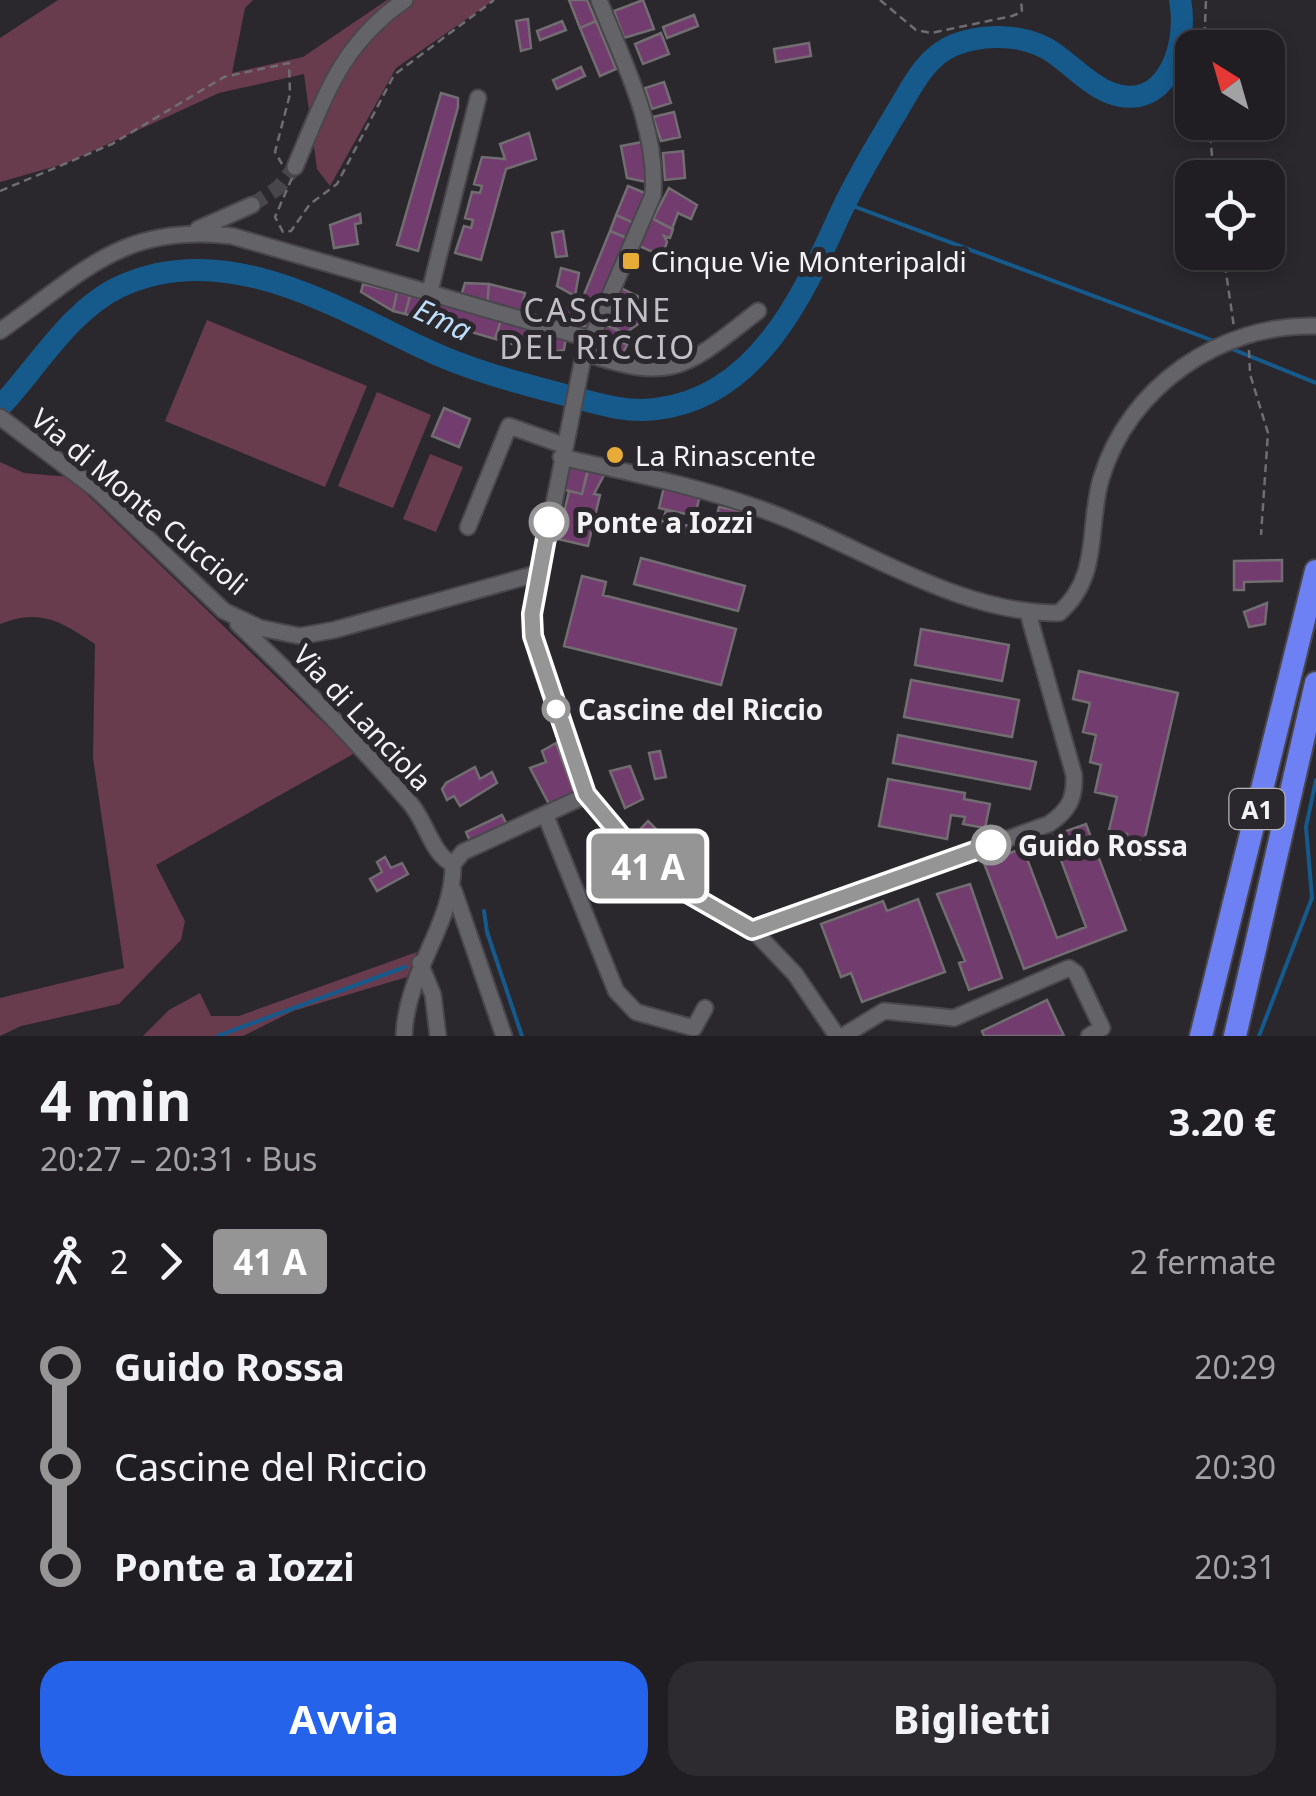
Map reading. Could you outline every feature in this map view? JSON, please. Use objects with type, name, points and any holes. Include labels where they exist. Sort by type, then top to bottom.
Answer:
[{"type":"highway","name":"A1","points":[[1200,1036],[1316,571]]},
{"type":"highway","name":"A1","points":[[1235,1036],[1316,682]]},
{"type":"street","points":[[290,169],[338,66],[378,19],[405,0]]},
{"type":"street","points":[[599,0],[642,113],[654,172],[653,195],[586,350],[563,446],[532,614],[538,659],[586,794],[644,863],[675,886],[752,930],[795,974],[840,1036],[884,1011],[954,1018],[1069,968],[1076,972],[1102,1028],[1089,1036]]},
{"type":"street","points":[[430,296],[478,98]]},
{"type":"street","points":[[0,331],[94,261],[128,243],[189,232],[252,204]]},
{"type":"street","points":[[189,232],[232,236],[430,296],[652,372],[677,367],[708,350],[758,312]]},
{"type":"street","points":[[468,527],[510,426],[756,507],[949,589],[1028,614],[1059,613],[1084,584],[1100,482],[1120,433],[1172,374],[1242,336],[1284,326],[1316,326]]},
{"type":"street","name":"Via di Monte Cuccioli","points":[[0,416],[97,490],[224,611],[260,628],[300,636],[539,573]]},
{"type":"street","name":"Via di Lanciola","points":[[224,611],[323,704],[416,810],[442,859],[453,864]]},
{"type":"street","points":[[752,930],[1050,824],[1065,813],[1074,795],[1074,775],[1028,614]]},
{"type":"street","points":[[504,1036],[454,891],[453,864],[463,852],[586,794]]},
{"type":"street","points":[[546,814],[616,991],[636,1012],[694,1028],[705,1008]]},
{"type":"street","points":[[404,1036],[407,999],[454,891]]},
{"type":"street","points":[[420,963],[433,996],[438,1036]]},
{"type":"path","points":[[0,191],[112,144],[224,77],[289,63],[290,94],[275,152],[290,169],[275,217],[283,232],[291,231],[310,204],[336,184],[394,75],[494,0]]},
{"type":"path","points":[[880,0],[916,30],[932,33],[1012,16],[1022,12],[1021,0]]},
{"type":"path","points":[[1205,30],[1206,0]]},
{"type":"path","points":[[1227,270],[1250,374],[1268,433],[1261,535]]},
{"type":"shaded area","points":[[58,0],[253,0],[245,8],[232,73],[303,57],[387,0],[494,0],[396,68],[330,186],[317,169],[304,74],[219,93],[64,164],[0,182],[0,38]]},
{"type":"shaded area","points":[[207,320],[367,386],[325,487],[165,421]]},
{"type":"shaded area","points":[[377,392],[431,415],[393,508],[338,486]]},
{"type":"shaded area","points":[[430,454],[463,467],[436,532],[403,519]]},
{"type":"shaded area","points":[[0,462],[24,473],[69,477],[355,753],[156,865],[185,921],[181,940],[119,1004],[21,1026],[0,1036],[0,998],[124,968],[93,758],[95,644],[49,619],[27,617],[0,624]]},
{"type":"shaded area","points":[[417,952],[407,977],[293,1011],[243,1036],[143,1036],[169,1010],[200,993],[211,1016],[239,1016]]},
{"type":"building","points":[[569,0],[587,0],[596,21],[580,28]]},
{"type":"building","points":[[643,0],[654,29],[624,38],[614,11]]},
{"type":"building","points":[[694,15],[698,26],[667,38],[663,27]]},
{"type":"building","points":[[528,19],[531,48],[521,51],[516,21]]},
{"type":"building","points":[[562,21],[566,30],[540,40],[537,31]]},
{"type":"building","points":[[596,21],[616,69],[600,76],[580,28]]},
{"type":"building","points":[[661,33],[669,54],[643,64],[635,44]]},
{"type":"building","points":[[809,43],[811,56],[776,62],[774,49]]},
{"type":"building","points":[[581,67],[585,76],[557,89],[553,80]]},
{"type":"building","points":[[664,82],[671,103],[652,109],[645,88]]},
{"type":"building","points":[[441,93],[458,98],[458,107],[418,251],[397,245]]},
{"type":"building","points":[[674,112],[680,137],[661,141],[653,117]]},
{"type":"building","points":[[529,133],[536,159],[506,169],[481,260],[455,253],[464,226],[471,228],[473,220],[465,218],[472,192],[480,193],[482,186],[474,184],[482,157],[505,159],[500,144]]},
{"type":"building","points":[[642,142],[646,182],[627,178],[621,146]]},
{"type":"building","points":[[683,151],[685,178],[665,180],[663,153]]},
{"type":"building","points":[[628,186],[645,193],[634,223],[616,215]]},
{"type":"building","points":[[669,188],[697,205],[691,219],[678,213],[672,229],[653,219]]},
{"type":"building","points":[[360,214],[361,223],[355,224],[358,244],[334,248],[330,225]]},
{"type":"building","points":[[616,215],[634,223],[627,238],[610,231]]},
{"type":"building","points":[[648,216],[673,229],[670,238],[664,236],[667,242],[662,256],[637,245]]},
{"type":"building","points":[[563,231],[567,256],[556,257],[552,233]]},
{"type":"building","points":[[610,231],[627,238],[598,307],[581,302]]},
{"type":"building","points":[[561,268],[579,273],[575,296],[557,286]]},
{"type":"building","points":[[465,283],[489,284],[487,307],[460,299]]},
{"type":"building","points":[[363,284],[397,292],[393,311],[361,292]]},
{"type":"building","points":[[489,284],[525,293],[520,315],[487,307]]},
{"type":"building","points":[[621,288],[639,297],[635,315],[613,305]]},
{"type":"building","points":[[397,292],[410,296],[405,314],[393,311]]},
{"type":"building","points":[[410,296],[438,303],[433,321],[405,314]]},
{"type":"building","points":[[581,302],[598,307],[590,326],[566,327],[564,307],[579,309]]},
{"type":"building","points":[[438,303],[501,320],[495,339],[433,321]]},
{"type":"building","points":[[613,305],[637,315],[641,322],[625,333],[603,323]]},
{"type":"building","points":[[501,320],[527,327],[522,347],[495,339]]},
{"type":"building","points":[[603,323],[620,332],[616,339],[627,345],[620,359],[592,343]]},
{"type":"building","points":[[527,327],[550,334],[545,353],[522,347]]},
{"type":"building","points":[[550,334],[566,338],[564,350],[545,353]]},
{"type":"building","points":[[444,408],[470,419],[459,447],[432,436]]},
{"type":"building","points":[[572,464],[588,468],[582,494],[561,489],[566,467]]},
{"type":"building","points":[[588,471],[604,475],[594,494],[600,495],[588,546],[558,539],[569,491],[582,494]]},
{"type":"building","points":[[664,487],[700,495],[695,516],[659,508]]},
{"type":"building","points":[[719,507],[741,511],[736,532],[714,527]]},
{"type":"building","points":[[666,510],[679,513],[676,524],[701,527],[698,536],[655,526],[656,520],[663,522]]},
{"type":"building","points":[[641,558],[745,586],[738,611],[634,584]]},
{"type":"building","points":[[1282,560],[1282,581],[1244,582],[1244,590],[1234,590],[1234,561]]},
{"type":"building","points":[[582,576],[606,582],[603,595],[736,629],[721,685],[564,646]]},
{"type":"building","points":[[1267,603],[1265,624],[1249,627],[1244,612]]},
{"type":"building","points":[[921,629],[1009,645],[1002,681],[915,665]]},
{"type":"building","points":[[1079,671],[1178,693],[1140,859],[1123,855],[1127,834],[1109,830],[1117,797],[1095,792],[1101,765],[1090,762],[1096,735],[1083,732],[1090,703],[1073,699]]},
{"type":"building","points":[[911,680],[1019,700],[1012,737],[904,717]]},
{"type":"building","points":[[898,735],[1036,762],[1030,789],[893,763]]},
{"type":"building","points":[[556,743],[574,792],[549,804],[530,768],[546,762],[542,751]]},
{"type":"building","points":[[660,751],[666,777],[655,779],[649,753]]},
{"type":"building","points":[[630,766],[643,799],[625,808],[610,771]]},
{"type":"building","points":[[475,767],[480,779],[492,772],[497,783],[460,806],[454,796],[447,800],[442,789],[446,783]]},
{"type":"building","points":[[888,779],[965,793],[964,799],[990,804],[985,828],[963,824],[965,817],[951,815],[947,839],[879,826]]},
{"type":"building","points":[[502,815],[506,823],[470,841],[466,832]]},
{"type":"building","points":[[648,821],[664,837],[648,852],[633,837]]},
{"type":"building","points":[[1086,824],[1126,930],[1024,969],[984,863],[1023,848],[1057,938],[1086,927],[1052,836]]},
{"type":"building","points":[[606,827],[619,843],[605,855],[592,839]]},
{"type":"building","points":[[385,857],[391,868],[402,863],[408,874],[377,891],[370,879],[382,872],[377,862]]},
{"type":"building","points":[[970,884],[1002,978],[969,990],[959,963],[965,961],[937,894]]},
{"type":"building","points":[[918,899],[945,972],[862,1002],[851,973],[841,977],[821,924],[883,901],[887,911]]},
{"type":"building","points":[[1047,1000],[1064,1036],[984,1036],[982,1031]]},
{"type":"waterway","name":"Ema","points":[[0,407],[69,325],[101,297],[158,274],[198,270],[237,273],[276,283],[425,349],[512,381],[621,408],[656,409],[691,401],[722,385],[748,364],[792,309],[875,148],[915,80],[936,56],[974,39],[1017,39],[1046,48],[1108,92],[1128,97],[1145,94],[1159,85],[1176,55],[1181,37],[1180,0]]},
{"type":"waterway","points":[[845,203],[1214,341]]},
{"type":"waterway","points":[[1232,349],[1316,383]]},
{"type":"waterway","points":[[1259,1036],[1312,898],[1306,827],[1316,780]]},
{"type":"waterway","points":[[484,911],[487,932],[522,1036]]},
{"type":"waterway","points":[[218,1036],[405,967]]},
{"type":"tunnel","points":[[252,205],[278,188],[295,167]]},
{"type":"bus line","points":[[549,522],[532,614],[538,659],[586,794],[644,863],[675,886],[752,930],[806,914],[991,845]]},
{"type":"place","name":"Cinque Vie Monteripaldi","points":[[631,261]]},
{"type":"place","name":"La Rinascente","points":[[615,455]]},
{"type":"place","name":"Ponte a Iozzi","points":[[549,522]]},
{"type":"place","name":"Cascine del Riccio","points":[[556,709]]},
{"type":"place","name":"Guido Rossa","points":[[991,845]]},
{"type":"district","name":"CASCINE DEL RICCIO","points":[[598,328]]}]
